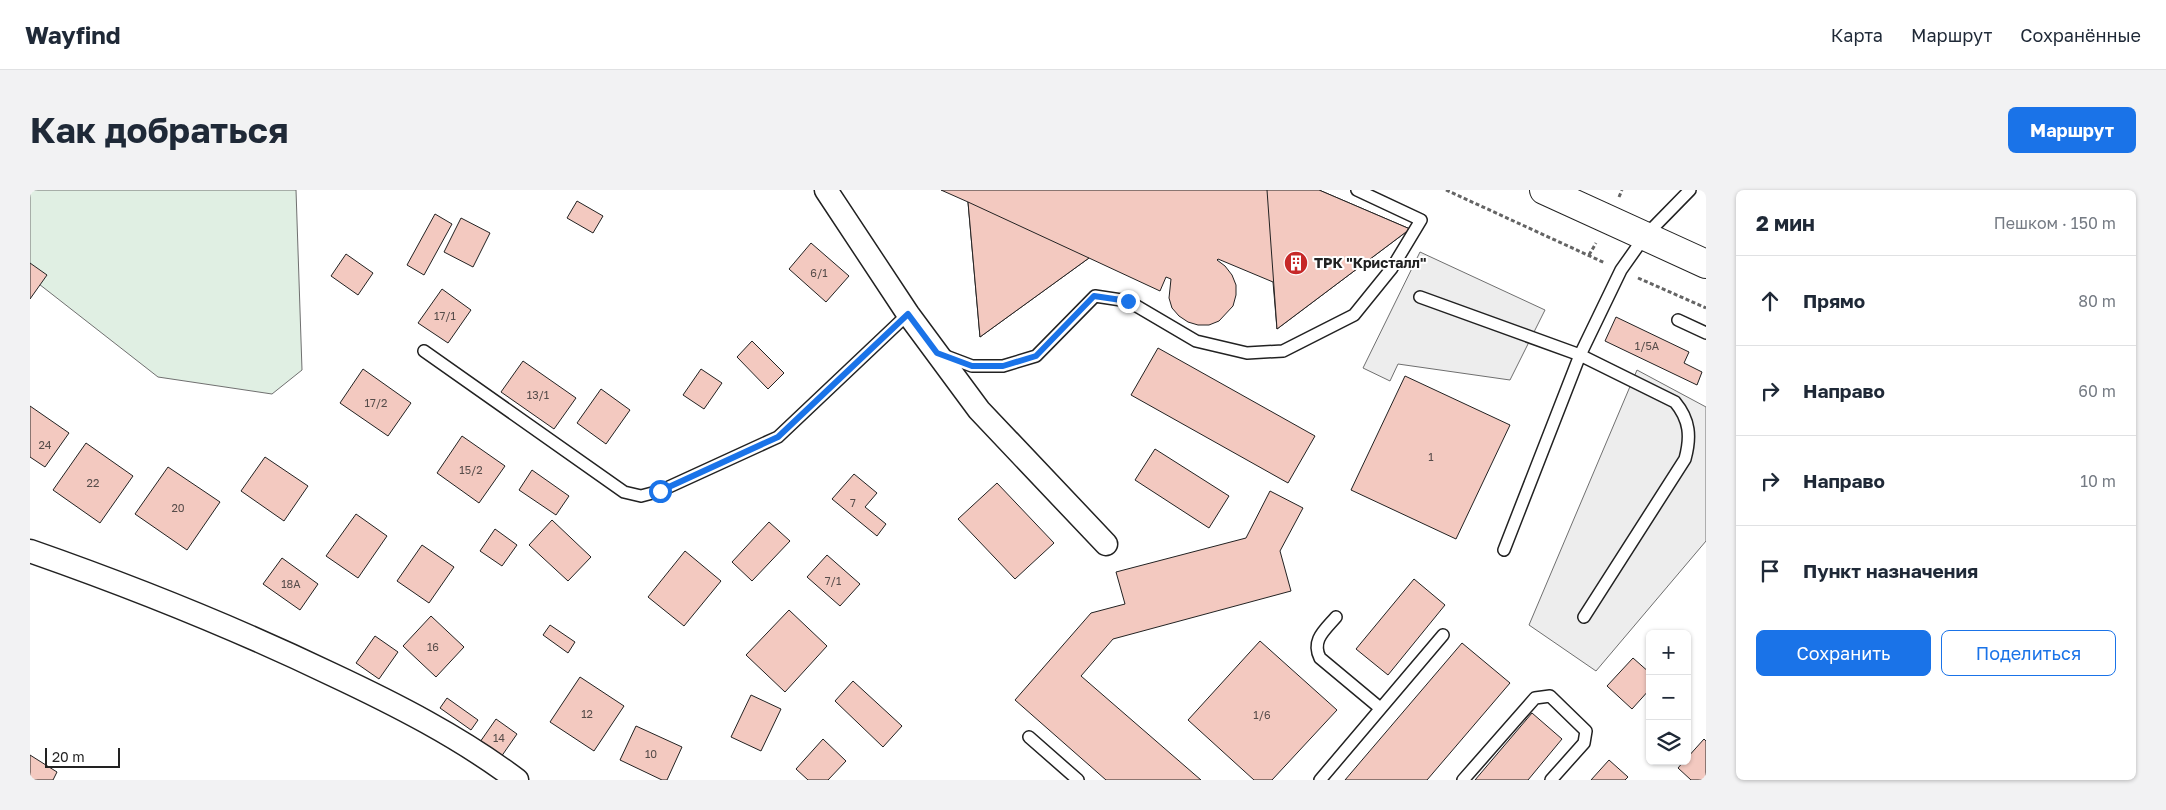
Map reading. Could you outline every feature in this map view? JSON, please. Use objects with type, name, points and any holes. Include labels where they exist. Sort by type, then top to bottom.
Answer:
[{"type":"main road","points":[[1544,190],[1706,264]]},
{"type":"street","points":[[826,190],[908,314],[979,410],[1106,544]]},
{"type":"street","points":[[30,551],[164,600],[250,635],[422,720],[517,780]]},
{"type":"lane","points":[[937,353],[972,366],[1003,366],[1036,356],[1094,296],[1128,301],[1196,341],[1247,353],[1283,351],[1354,315],[1392,268],[1422,220],[1357,190]]},
{"type":"lane","points":[[1504,550],[1580,355],[1621,270],[1645,236],[1690,190]]},
{"type":"lane","points":[[1420,297],[1580,355],[1675,402],[1683,412],[1689,425],[1690,442],[1685,459],[1584,617]]},
{"type":"lane","points":[[424,351],[624,492],[641,496],[660,491],[778,437],[908,314]]},
{"type":"lane","points":[[1678,320],[1706,333]]},
{"type":"lane","points":[[1336,617],[1317,640],[1316,650],[1320,658],[1380,708]]},
{"type":"lane","points":[[1320,780],[1443,635]]},
{"type":"lane","points":[[1463,780],[1535,698],[1550,696],[1586,732],[1584,743],[1551,780]]},
{"type":"lane","points":[[1029,737],[1078,780]]},
{"type":"path","points":[[1446,190],[1706,308]]},
{"type":"green space","points":[[30,190],[296,190],[302,370],[272,394],[158,377],[30,277]]},
{"type":"shaded area","points":[[1420,252],[1545,310],[1510,380],[1398,364],[1390,381],[1363,368]]},
{"type":"shaded area","points":[[1637,370],[1706,407],[1706,541],[1596,671],[1529,625]]},
{"type":"building","name":"ТРК \"Кристалл\"","points":[[941,190],[1319,190],[1410,229],[1277,329],[1273,282],[1218,259],[1232,275],[1236,285],[1233,306],[1219,321],[1209,325],[1198,325],[1188,322],[1172,308],[1169,298],[1171,279],[1166,277],[1160,291],[1089,258],[980,337],[968,202]]},
{"type":"building","points":[[1267,190],[1319,190],[1410,229],[1277,329]]},
{"type":"building","points":[[577,201],[603,216],[593,233],[567,218]]},
{"type":"building","points":[[968,202],[1089,258],[980,337]]},
{"type":"building","points":[[435,214],[452,224],[424,275],[407,265]]},
{"type":"building","points":[[461,218],[490,233],[473,267],[444,252]]},
{"type":"building","points":[[811,243],[849,276],[826,302],[789,269]]},
{"type":"building","points":[[346,254],[373,273],[358,295],[331,276]]},
{"type":"building","points":[[30,263],[47,275],[30,299]]},
{"type":"building","points":[[442,289],[471,310],[448,343],[418,323]]},
{"type":"building","points":[[1616,317],[1689,352],[1684,363],[1702,372],[1697,385],[1605,341]]},
{"type":"building","points":[[752,341],[784,373],[768,389],[737,357]]},
{"type":"building","points":[[1158,348],[1315,436],[1288,483],[1131,395]]},
{"type":"building","points":[[523,361],[576,398],[554,429],[501,392]]},
{"type":"building","points":[[363,369],[411,403],[388,436],[340,403]]},
{"type":"building","points":[[701,369],[722,383],[704,409],[683,395]]},
{"type":"building","points":[[1405,376],[1510,425],[1456,539],[1351,490]]},
{"type":"building","points":[[601,389],[630,410],[606,444],[577,423]]},
{"type":"building","points":[[30,406],[69,433],[45,467],[30,457]]},
{"type":"building","points":[[462,436],[505,466],[479,503],[437,473]]},
{"type":"building","points":[[86,443],[133,476],[100,523],[53,490]]},
{"type":"building","points":[[1155,449],[1229,496],[1209,528],[1135,480]]},
{"type":"building","points":[[265,457],[308,486],[284,521],[241,491]]},
{"type":"building","points":[[168,467],[220,502],[187,550],[135,514]]},
{"type":"building","points":[[532,470],[569,496],[556,515],[519,490]]},
{"type":"building","points":[[854,474],[877,493],[865,507],[886,524],[877,536],[832,499]]},
{"type":"building","points":[[997,483],[1054,543],[1015,579],[958,519]]},
{"type":"building","points":[[1270,491],[1303,508],[1280,551],[1291,591],[1113,639],[1081,676],[1201,780],[1106,780],[1015,700],[1091,613],[1125,604],[1116,572],[1246,538]]},
{"type":"building","points":[[356,514],[387,536],[358,578],[326,556]]},
{"type":"building","points":[[552,520],[591,557],[568,581],[529,545]]},
{"type":"building","points":[[769,522],[790,541],[752,581],[732,562]]},
{"type":"building","points":[[495,529],[517,545],[502,566],[480,551]]},
{"type":"building","points":[[422,545],[454,567],[429,603],[397,581]]},
{"type":"building","points":[[685,551],[721,581],[684,626],[648,597]]},
{"type":"building","points":[[827,555],[860,584],[840,606],[807,577]]},
{"type":"building","points":[[282,558],[318,584],[300,610],[263,584]]},
{"type":"building","points":[[1414,579],[1445,605],[1388,675],[1356,649]]},
{"type":"building","points":[[789,610],[827,646],[785,692],[746,655]]},
{"type":"building","points":[[431,616],[464,647],[436,677],[403,646]]},
{"type":"building","points":[[550,625],[575,642],[568,653],[543,635]]},
{"type":"building","points":[[375,636],[398,652],[379,679],[356,663]]},
{"type":"building","points":[[1260,641],[1337,710],[1272,780],[1254,780],[1188,720]]},
{"type":"building","points":[[1462,643],[1510,683],[1427,780],[1345,780]]},
{"type":"building","points":[[1633,658],[1646,669],[1646,693],[1632,709],[1607,686]]},
{"type":"building","points":[[580,677],[624,706],[594,751],[550,722]]},
{"type":"building","points":[[853,681],[902,726],[883,747],[835,701]]},
{"type":"building","points":[[751,695],[781,709],[761,751],[731,737]]},
{"type":"building","points":[[447,698],[478,720],[471,730],[440,708]]},
{"type":"building","points":[[1532,713],[1562,739],[1528,780],[1475,780]]},
{"type":"building","points":[[496,719],[517,734],[501,757],[480,742]]},
{"type":"building","points":[[636,726],[682,747],[667,780],[662,780],[620,760]]},
{"type":"building","points":[[823,739],[846,761],[828,780],[808,780],[796,769]]},
{"type":"building","points":[[1704,739],[1706,741],[1706,780],[1691,780],[1678,768],[1681,765],[1691,765],[1691,754]]},
{"type":"building","points":[[30,755],[57,772],[53,780],[30,780]]},
{"type":"building","points":[[1609,760],[1628,777],[1625,780],[1591,780]]},
{"type":"place","name":"ТРК \"Кристалл\"","points":[[1296,263]]},
{"type":"route","points":[[660,491],[778,437],[908,314],[937,353],[972,366],[1003,366],[1036,356],[1094,296],[1128,301]]}]
